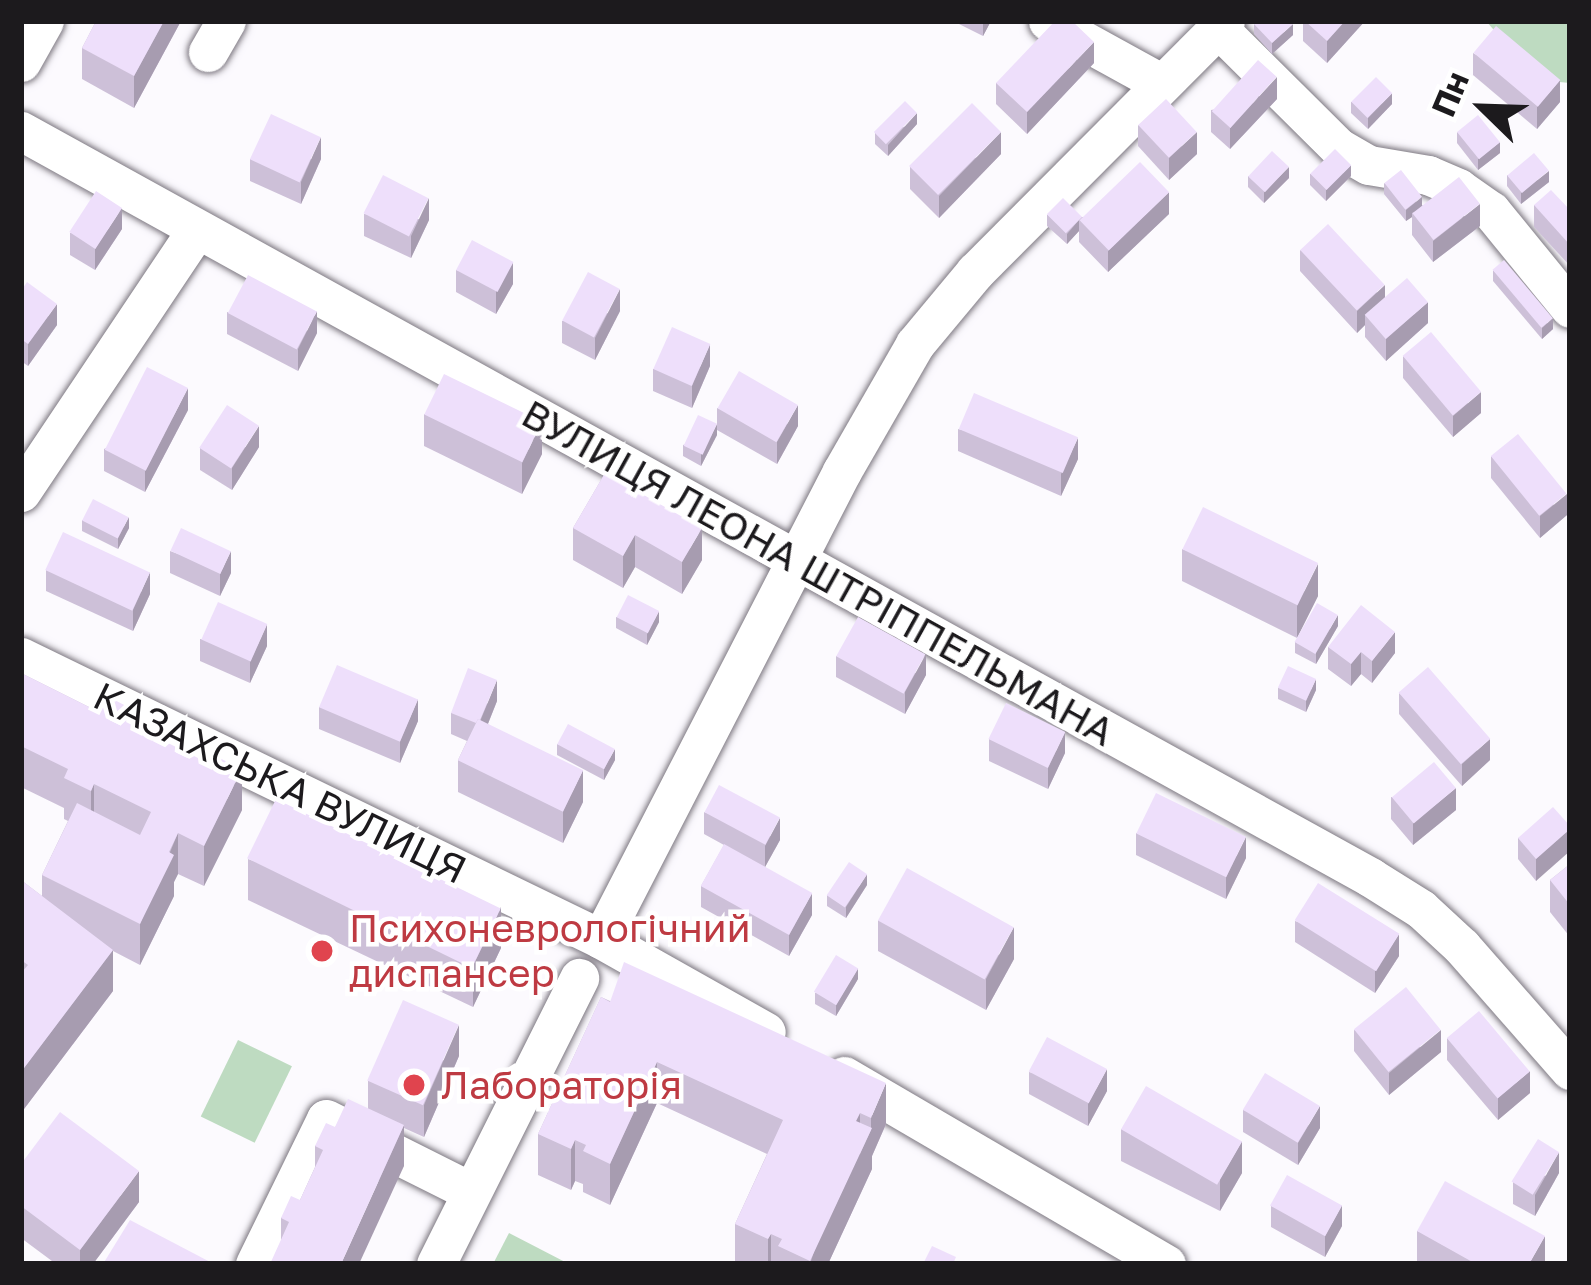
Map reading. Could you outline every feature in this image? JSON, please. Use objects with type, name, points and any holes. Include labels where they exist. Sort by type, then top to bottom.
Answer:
[{"type":"street","points":[[21,62],[44,21]]},
{"type":"street","points":[[1048,21],[1161,83]]},
{"type":"street","points":[[601,939],[796,559],[915,344],[975,272],[1222,25],[1339,148],[1369,165],[1428,176],[1458,188],[1492,211],[1570,308]]},
{"type":"street","name":"ВУЛИЦЯ ЛЕОНА ШТРІППЕЛЬМАНА","points":[[21,131],[1421,909],[1462,947],[1570,1070]]},
{"type":"street","points":[[21,492],[197,229]]},
{"type":"street","name":"КАЗАХСЬКА ВУЛИЦЯ","points":[[21,657],[601,939],[1166,1264]]},
{"type":"street","points":[[436,1264],[579,978]]},
{"type":"street","points":[[255,1264],[326,1119],[470,1191]]},
{"type":"green space","points":[[1486,21],[1570,21],[1570,83],[1538,80]]},
{"type":"green space","points":[[238,1040],[292,1066],[255,1143],[201,1116]]},
{"type":"green space","points":[[509,1233],[569,1264],[493,1264]]},
{"type":"building","points":[[96,21],[164,21],[134,76],[82,48]]},
{"type":"building","points":[[1055,21],[1072,21],[1094,42],[1027,112],[996,83]]},
{"type":"building","points":[[1305,21],[1345,21],[1327,41]]},
{"type":"building","points":[[1254,24],[1293,24],[1272,43]]},
{"type":"building","points":[[1496,26],[1560,80],[1538,107],[1474,53]]},
{"type":"building","points":[[1258,60],[1277,77],[1230,128],[1212,111]]},
{"type":"building","points":[[1376,77],[1392,93],[1368,118],[1351,102]]},
{"type":"building","points":[[1166,99],[1197,132],[1169,158],[1138,125]]},
{"type":"building","points":[[905,101],[917,113],[886,144],[874,132]]},
{"type":"building","points":[[972,103],[1001,132],[938,195],[909,166]]},
{"type":"building","points":[[271,114],[321,137],[300,183],[250,159]]},
{"type":"building","points":[[1478,115],[1500,142],[1479,159],[1457,132]]},
{"type":"building","points":[[1335,149],[1351,165],[1327,190],[1310,174]]},
{"type":"building","points":[[1272,151],[1289,167],[1265,192],[1248,177]]},
{"type":"building","points":[[1534,153],[1549,171],[1522,193],[1507,175]]},
{"type":"building","points":[[1140,162],[1169,192],[1109,251],[1080,220]]},
{"type":"building","points":[[1401,170],[1422,197],[1405,210],[1384,183]]},
{"type":"building","points":[[383,175],[428,198],[409,236],[363,213]]},
{"type":"building","points":[[1459,177],[1480,204],[1433,240],[1413,213]]},
{"type":"building","points":[[1551,190],[1570,210],[1570,245],[1534,205]]},
{"type":"building","points":[[96,191],[122,208],[95,249],[69,232]]},
{"type":"building","points":[[1063,198],[1082,217],[1066,233],[1047,214]]},
{"type":"building","points":[[1328,224],[1385,285],[1357,311],[1300,250]]},
{"type":"building","points":[[472,240],[513,262],[498,292],[456,270]]},
{"type":"building","points":[[1504,260],[1553,318],[1541,328],[1493,270]]},
{"type":"building","points":[[588,272],[620,289],[594,337],[562,321]]},
{"type":"building","points":[[248,275],[317,312],[297,350],[228,313]]},
{"type":"building","points":[[1407,278],[1428,302],[1386,339],[1365,315]]},
{"type":"building","points":[[27,282],[57,304],[28,344],[21,339],[21,291]]},
{"type":"building","points":[[672,327],[710,344],[692,386],[653,369]]},
{"type":"building","points":[[1431,332],[1481,392],[1453,416],[1403,356]]},
{"type":"building","points":[[147,367],[188,388],[146,471],[105,450]]},
{"type":"building","points":[[739,371],[798,405],[776,442],[718,408]]},
{"type":"building","points":[[444,374],[542,422],[522,462],[424,414]]},
{"type":"building","points":[[974,393],[1078,437],[1063,473],[959,429]]},
{"type":"building","points":[[227,405],[259,426],[231,468],[199,448]]},
{"type":"building","points":[[698,415],[717,424],[703,455],[684,446]]},
{"type":"building","points":[[1518,434],[1566,494],[1539,516],[1491,456]]},
{"type":"building","points":[[605,473],[702,528],[682,562],[635,535],[623,556],[573,528]]},
{"type":"building","points":[[93,499],[129,517],[118,539],[82,520]]},
{"type":"building","points":[[1203,507],[1318,563],[1297,605],[1182,549]]},
{"type":"building","points":[[181,528],[231,551],[220,574],[170,551]]},
{"type":"building","points":[[63,532],[150,573],[132,611],[45,570]]},
{"type":"building","points":[[628,595],[659,611],[648,633],[617,617]]},
{"type":"building","points":[[218,602],[267,624],[251,661],[201,639]]},
{"type":"building","points":[[1317,603],[1338,615],[1315,654],[1294,642]]},
{"type":"building","points":[[1361,605],[1395,632],[1372,661],[1361,652],[1351,664],[1328,647]]},
{"type":"building","points":[[858,617],[925,654],[904,694],[836,656]]},
{"type":"building","points":[[337,665],[418,699],[400,742],[319,707]]},
{"type":"building","points":[[1288,666],[1316,679],[1306,701],[1278,688]]},
{"type":"building","points":[[1428,667],[1490,739],[1461,764],[1399,693]]},
{"type":"building","points":[[468,668],[497,680],[476,723],[451,713]]},
{"type":"building","points":[[21,673],[93,709],[101,693],[132,709],[126,722],[204,761],[209,753],[242,769],[204,846],[178,833],[169,852],[174,855],[140,924],[42,875],[77,803],[140,835],[151,812],[94,784],[91,791],[64,778],[68,769],[21,746]]},
{"type":"building","points":[[1006,703],[1065,732],[1048,768],[988,739]]},
{"type":"building","points":[[478,719],[583,770],[563,812],[458,760]]},
{"type":"building","points":[[568,724],[615,749],[604,769],[557,744]]},
{"type":"building","points":[[1434,762],[1456,788],[1414,823],[1392,797]]},
{"type":"building","points":[[719,785],[780,817],[765,845],[704,812]]},
{"type":"building","points":[[1156,793],[1246,837],[1226,877],[1136,833]]},
{"type":"building","points":[[276,799],[501,909],[472,968],[247,858]]},
{"type":"building","points":[[1553,807],[1570,829],[1536,859],[1518,838]]},
{"type":"building","points":[[724,844],[812,893],[789,935],[701,886]]},
{"type":"building","points":[[849,862],[867,874],[845,907],[827,895]]},
{"type":"building","points":[[1570,864],[1570,905],[1550,880]]},
{"type":"building","points":[[907,868],[1014,927],[985,980],[878,920]]},
{"type":"building","points":[[21,880],[113,950],[21,1072],[21,973],[28,965],[21,960]]},
{"type":"building","points":[[1318,883],[1399,934],[1376,971],[1295,920]]},
{"type":"building","points":[[836,955],[858,968],[836,1005],[814,992]]},
{"type":"building","points":[[624,962],[886,1083],[871,1118],[860,1113],[856,1121],[872,1128],[810,1261],[778,1246],[782,1239],[771,1234],[768,1239],[735,1224],[783,1120],[657,1062],[610,1164],[583,1151],[586,1145],[575,1140],[571,1149],[538,1134],[601,997],[610,1002]]},
{"type":"building","points":[[1406,987],[1441,1030],[1389,1072],[1354,1029]]},
{"type":"building","points":[[403,1000],[459,1025],[423,1105],[367,1080]]},
{"type":"building","points":[[1479,1011],[1530,1072],[1498,1099],[1447,1038]]},
{"type":"building","points":[[1047,1037],[1107,1069],[1089,1103],[1029,1071]]},
{"type":"building","points":[[1265,1073],[1320,1106],[1298,1143],[1243,1110]]},
{"type":"building","points":[[1146,1086],[1242,1142],[1217,1185],[1121,1129]]},
{"type":"building","points":[[348,1099],[404,1125],[341,1264],[270,1264],[289,1222],[281,1218],[291,1196],[300,1200],[323,1150],[315,1146],[326,1123],[335,1127]]},
{"type":"building","points":[[60,1112],[139,1171],[80,1250],[21,1206],[21,1164]]},
{"type":"building","points":[[1538,1139],[1559,1152],[1533,1195],[1512,1181]]},
{"type":"building","points":[[1287,1175],[1342,1206],[1325,1236],[1270,1206]]},
{"type":"building","points":[[1445,1181],[1545,1236],[1529,1264],[1476,1264],[1417,1231]]},
{"type":"building","points":[[130,1220],[214,1264],[103,1264]]},
{"type":"building","points":[[932,1246],[956,1257],[953,1264],[923,1264]]},
{"type":"place","name":"Психоневрологічний диспансер","points":[[322,951]]},
{"type":"place","name":"Лабораторія","points":[[414,1085]]}]
